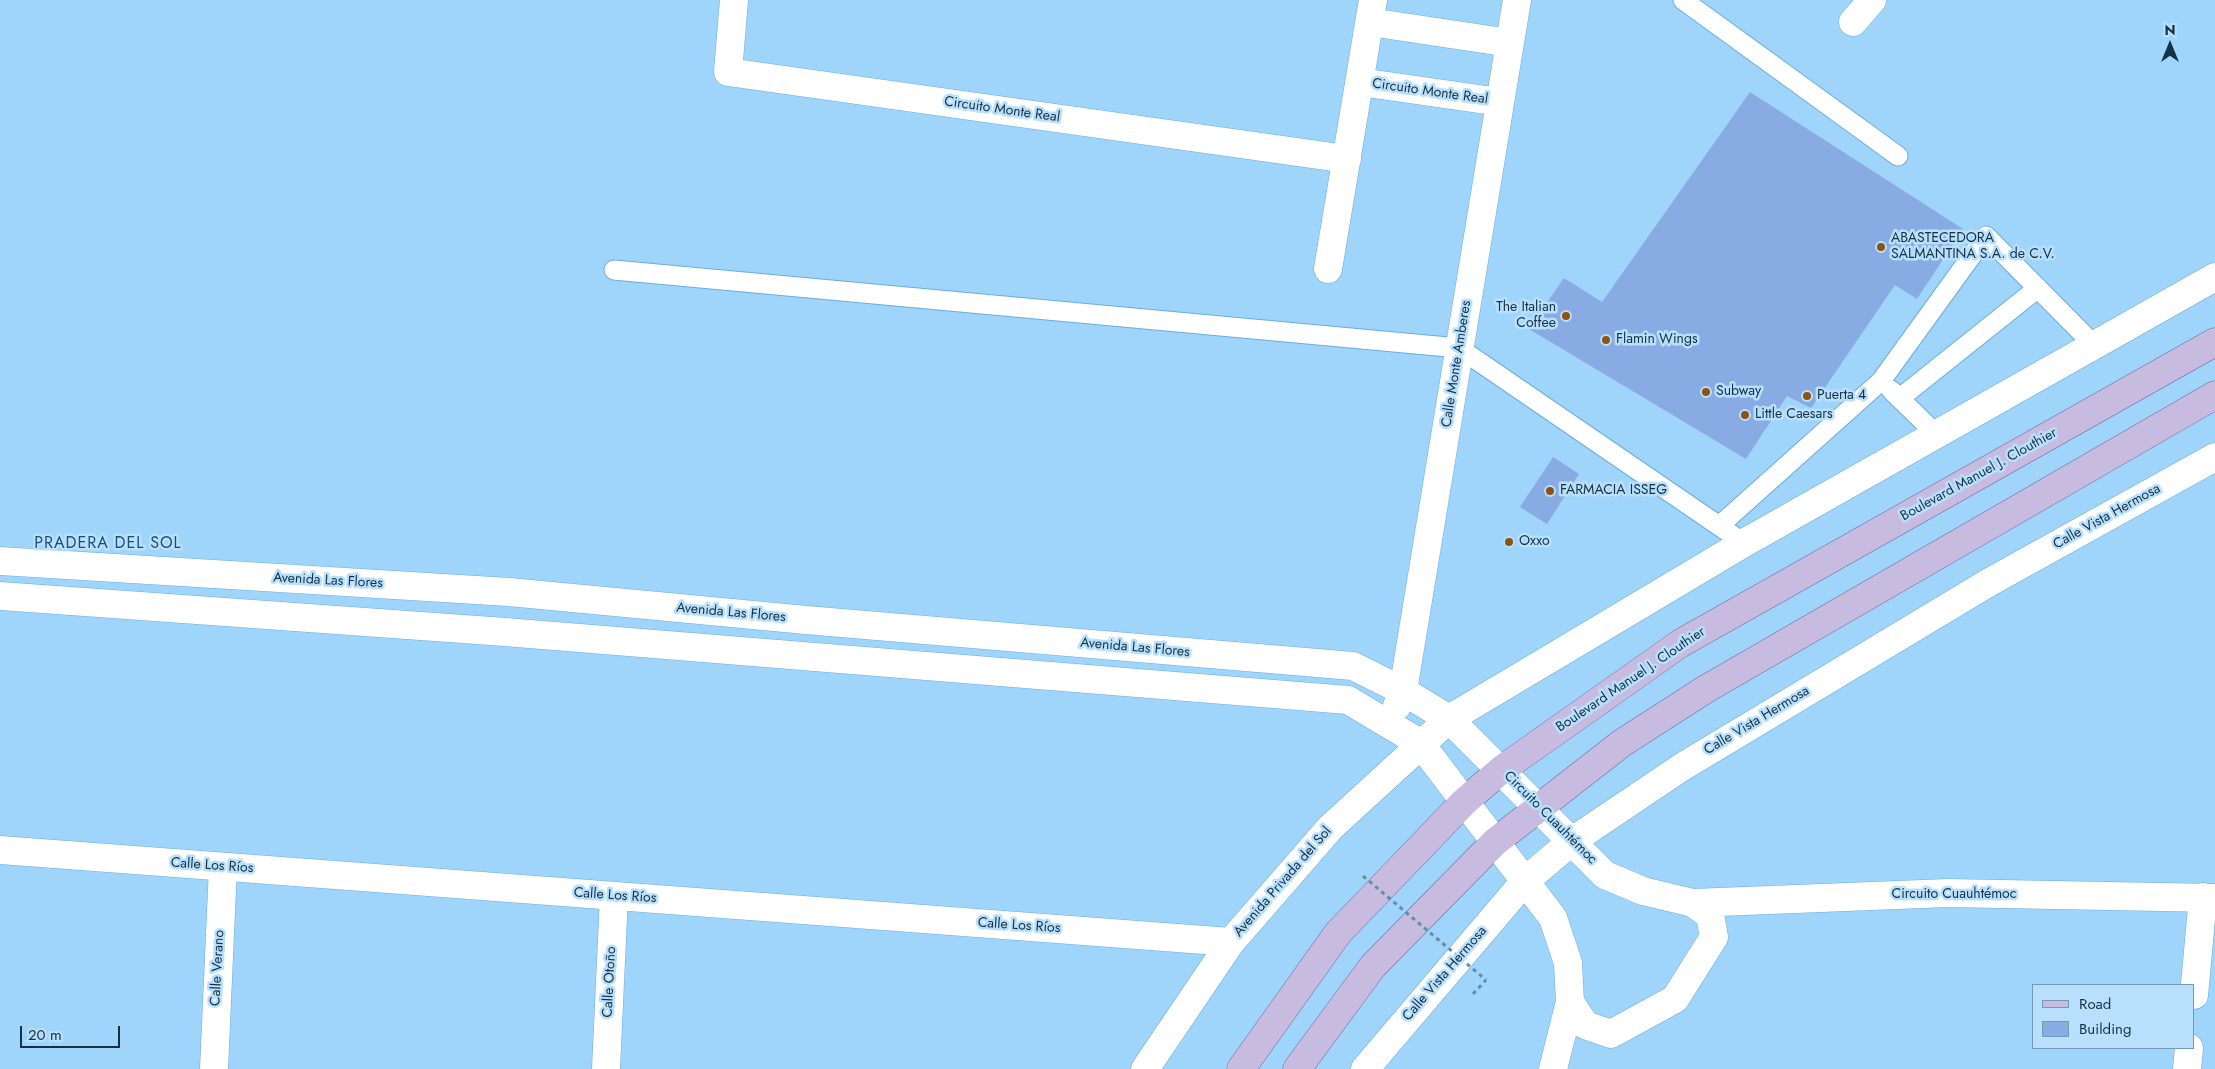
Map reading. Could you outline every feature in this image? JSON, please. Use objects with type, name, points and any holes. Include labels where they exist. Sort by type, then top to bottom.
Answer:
[{"type":"main road","name":"Boulevard Manuel J. Clouthier","points":[[1241,1069],[1338,933],[1464,802],[1501,770],[1681,643],[2215,342]]},
{"type":"main road","points":[[1297,1069],[1373,966],[1495,842],[1622,743],[1706,690],[2215,395]]},
{"type":"street","name":"Circuito Monte Real","points":[[734,0],[728,72],[1347,159]]},
{"type":"street","name":"Calle Monte Amberes","points":[[1391,726],[1403,691],[1517,0]]},
{"type":"street","points":[[1853,22],[1872,0]]},
{"type":"street","name":"Circuito Monte Real","points":[[1328,269],[1372,11],[1510,43]]},
{"type":"street","name":"Circuito Monte Real","points":[[1360,82],[1500,102]]},
{"type":"street","name":"Avenida Privada del Sol","points":[[1145,1069],[1231,942],[1330,828],[1420,743],[1449,719],[1744,543],[2215,277]]},
{"type":"street","name":"Calle Vista Hermosa","points":[[1366,1069],[1524,881],[1572,841],[1682,767],[1971,594],[2208,465]]},
{"type":"street","name":"Avenida Las Flores","points":[[0,561],[509,592],[806,620],[1353,666],[1403,691],[1449,719]]},
{"type":"street","points":[[505,632],[509,592]]},
{"type":"street","points":[[0,596],[505,632],[1348,700],[1420,743],[1553,918],[1568,963],[1570,1002],[1553,1069]]},
{"type":"street","points":[[801,657],[806,620]]},
{"type":"street","name":"Circuito Cuauhtémoc","points":[[1449,719],[1605,874],[1643,891],[1693,903],[1948,893],[2209,898]]},
{"type":"street","name":"Calle Los Ríos","points":[[0,850],[1231,942]]},
{"type":"street","name":"Calle Verano","points":[[214,1069],[223,867]]},
{"type":"street","name":"Calle Otoño","points":[[606,1069],[614,896]]},
{"type":"street","points":[[2195,989],[2209,898]]},
{"type":"street","name":"Circuito Cuauhtémoc","points":[[1570,1002],[1585,1025],[1611,1034],[1675,999],[1714,937],[1710,915],[1693,903]]},
{"type":"street","points":[[2187,1069],[2189,1049]]},
{"type":"lane","points":[[1683,0],[1898,156]]},
{"type":"lane","points":[[1719,526],[1881,380],[1986,236],[2094,345]]},
{"type":"lane","points":[[614,270],[1459,348],[1744,543]]},
{"type":"lane","points":[[1900,398],[2038,288]]},
{"type":"lane","points":[[1881,380],[1936,434]]},
{"type":"path","points":[[1363,876],[1486,980]]},
{"type":"building","points":[[1750,92],[1963,229],[1917,299],[1895,285],[1811,408],[1787,396],[1746,459],[1529,329],[1564,278],[1602,302]]},
{"type":"building","name":"FARMACIA ISSEG","points":[[1553,457],[1579,474],[1547,524],[1520,507]]},
{"type":"place","name":"ABASTECEDORA SALMANTINA S.A. de C.V.","points":[[1881,247]]},
{"type":"place","name":"The Italian Coffee","points":[[1566,316]]},
{"type":"place","name":"Flamin Wings","points":[[1606,340]]},
{"type":"place","name":"Subway","points":[[1706,392]]},
{"type":"place","name":"Puerta 4","points":[[1807,396]]},
{"type":"place","name":"Little Caesars","points":[[1745,415]]},
{"type":"place","name":"FARMACIA ISSEG","points":[[1550,491]]},
{"type":"place","name":"Oxxo","points":[[1509,542]]},
{"type":"district","name":"PRADERA DEL SOL","points":[[108,544]]}]
